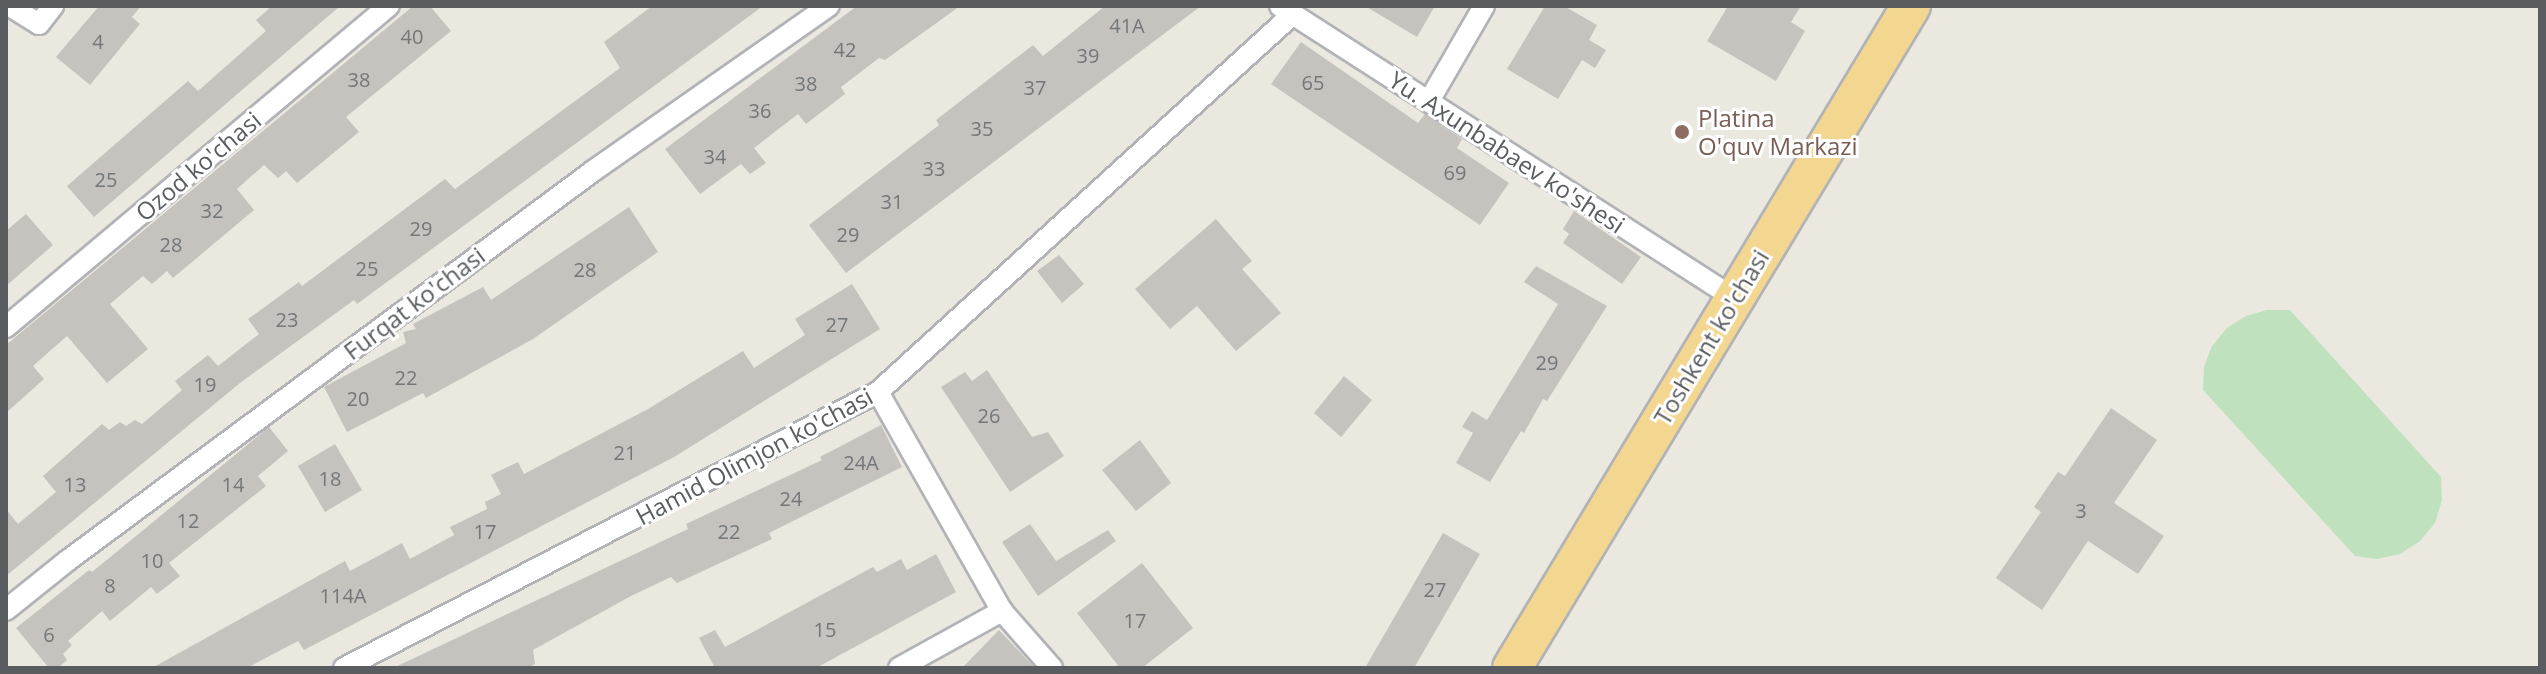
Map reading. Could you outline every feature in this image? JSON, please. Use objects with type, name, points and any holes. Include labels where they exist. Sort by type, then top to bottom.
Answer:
[{"type":"highway","name":"Toshkent ko'chasi","points":[[1512,668],[1911,6]]},
{"type":"street","points":[[10,6],[39,24],[53,6]]},
{"type":"street","name":"Ozod ko'chasi","points":[[6,327],[389,6]]},
{"type":"street","name":"Furqat ko'chasi","points":[[6,610],[67,561],[593,171],[829,6]]},
{"type":"street","points":[[1429,101],[1484,6]]},
{"type":"street","name":"Yu. Axunbabaev ko'shesi","points":[[1287,10],[1734,298]]},
{"type":"street","name":"Hamid Olimjon ko'chasi","points":[[344,668],[878,392],[1287,10]]},
{"type":"street","points":[[878,392],[1002,611],[1052,668]]},
{"type":"street","points":[[899,668],[1002,611]]},
{"type":"green space","points":[[2267,310],[2290,310],[2441,477],[2442,500],[2435,523],[2420,541],[2400,554],[2377,559],[2355,556],[2203,390],[2204,367],[2212,346],[2227,328],[2246,316]]},
{"type":"building","points":[[99,6],[141,6],[132,17],[140,24],[90,85],[56,57]]},
{"type":"building","points":[[272,6],[340,6],[94,217],[67,186],[188,81],[198,91],[266,31],[256,20]]},
{"type":"building","points":[[413,6],[430,6],[451,31],[346,117],[359,132],[297,183],[286,171],[278,178],[264,165],[237,189],[254,210],[173,278],[167,271],[152,284],[143,276],[110,304],[148,349],[107,383],[67,336],[33,366],[44,379],[6,413],[6,345]]},
{"type":"building","points":[[652,6],[763,6],[357,304],[354,300],[240,383],[6,576],[6,509],[18,524],[56,492],[43,476],[102,424],[109,430],[120,422],[126,426],[135,420],[142,424],[182,390],[175,381],[208,355],[218,366],[259,334],[248,319],[299,282],[302,286],[445,179],[455,189],[620,68],[604,42]]},
{"type":"building","points":[[857,6],[960,6],[885,60],[879,58],[841,87],[845,94],[806,124],[798,114],[754,148],[766,163],[750,174],[741,164],[700,194],[665,149]]},
{"type":"building","points":[[1105,6],[1201,6],[846,273],[809,225],[939,125],[936,120],[1033,45],[1043,56]]},
{"type":"building","points":[[1365,6],[1435,6],[1417,37]]},
{"type":"building","points":[[1545,6],[1564,6],[1597,25],[1589,40],[1606,50],[1595,68],[1582,60],[1558,99],[1507,69]]},
{"type":"building","points":[[1728,6],[1801,6],[1791,22],[1805,31],[1776,81],[1707,41]]},
{"type":"building","points":[[1301,42],[1418,123],[1425,114],[1462,139],[1457,148],[1509,183],[1480,225],[1271,84]]},
{"type":"building","points":[[629,207],[658,252],[533,339],[426,398],[423,393],[347,432],[324,387],[406,343],[403,332],[416,329],[413,324],[483,287],[491,300]]},
{"type":"building","points":[[1574,211],[1641,257],[1622,284],[1563,243],[1569,234],[1563,229]]},
{"type":"building","points":[[26,214],[53,245],[6,286],[6,231]]},
{"type":"building","points":[[1216,219],[1252,261],[1242,269],[1281,313],[1236,351],[1197,306],[1170,329],[1135,289]]},
{"type":"building","points":[[1059,255],[1084,284],[1062,303],[1037,271]]},
{"type":"building","points":[[1536,266],[1607,306],[1547,401],[1543,399],[1490,482],[1456,463],[1473,433],[1462,427],[1472,411],[1487,420],[1558,304],[1524,282]]},
{"type":"building","points":[[852,284],[880,329],[674,457],[304,650],[298,641],[247,668],[152,668],[345,561],[350,571],[402,543],[410,559],[454,535],[450,527],[487,509],[485,502],[501,494],[491,475],[518,462],[524,474],[648,409],[743,351],[754,368],[805,335],[795,319]]},
{"type":"building","points":[[987,370],[1032,437],[1048,432],[1064,456],[1010,492],[941,387],[965,372],[972,381]]},
{"type":"building","points":[[1344,376],[1372,400],[1341,437],[1314,413]]},
{"type":"building","points":[[2111,408],[2157,440],[2114,503],[2164,536],[2138,574],[2088,541],[2042,610],[1996,578],[2041,512],[2034,507],[2058,472],[2065,476]]},
{"type":"building","points":[[881,425],[902,467],[769,533],[772,539],[677,583],[671,577],[631,596],[533,650],[535,664],[527,668],[393,668],[688,529],[686,524],[822,460],[820,457]]},
{"type":"building","points":[[269,427],[288,451],[258,476],[266,486],[169,563],[180,576],[157,594],[151,587],[110,621],[102,611],[68,641],[72,645],[63,654],[67,660],[58,668],[49,668],[16,628],[89,570],[92,572]]},
{"type":"building","points":[[1140,440],[1171,483],[1136,511],[1102,470]]},
{"type":"building","points":[[335,444],[362,490],[325,512],[298,466]]},
{"type":"building","points":[[1030,524],[1056,561],[1108,530],[1116,541],[1038,596],[1002,542]]},
{"type":"building","points":[[1443,533],[1480,554],[1414,668],[1365,668]]},
{"type":"building","points":[[936,554],[956,592],[816,668],[715,668],[699,638],[715,630],[725,647],[873,567],[877,572],[901,559],[907,570]]},
{"type":"building","points":[[1142,563],[1193,628],[1142,668],[1120,668],[1077,613]]},
{"type":"building","points":[[999,630],[1035,668],[962,668]]},
{"type":"place","name":"Platina O'quv Markazi","points":[[1682,132]]}]
